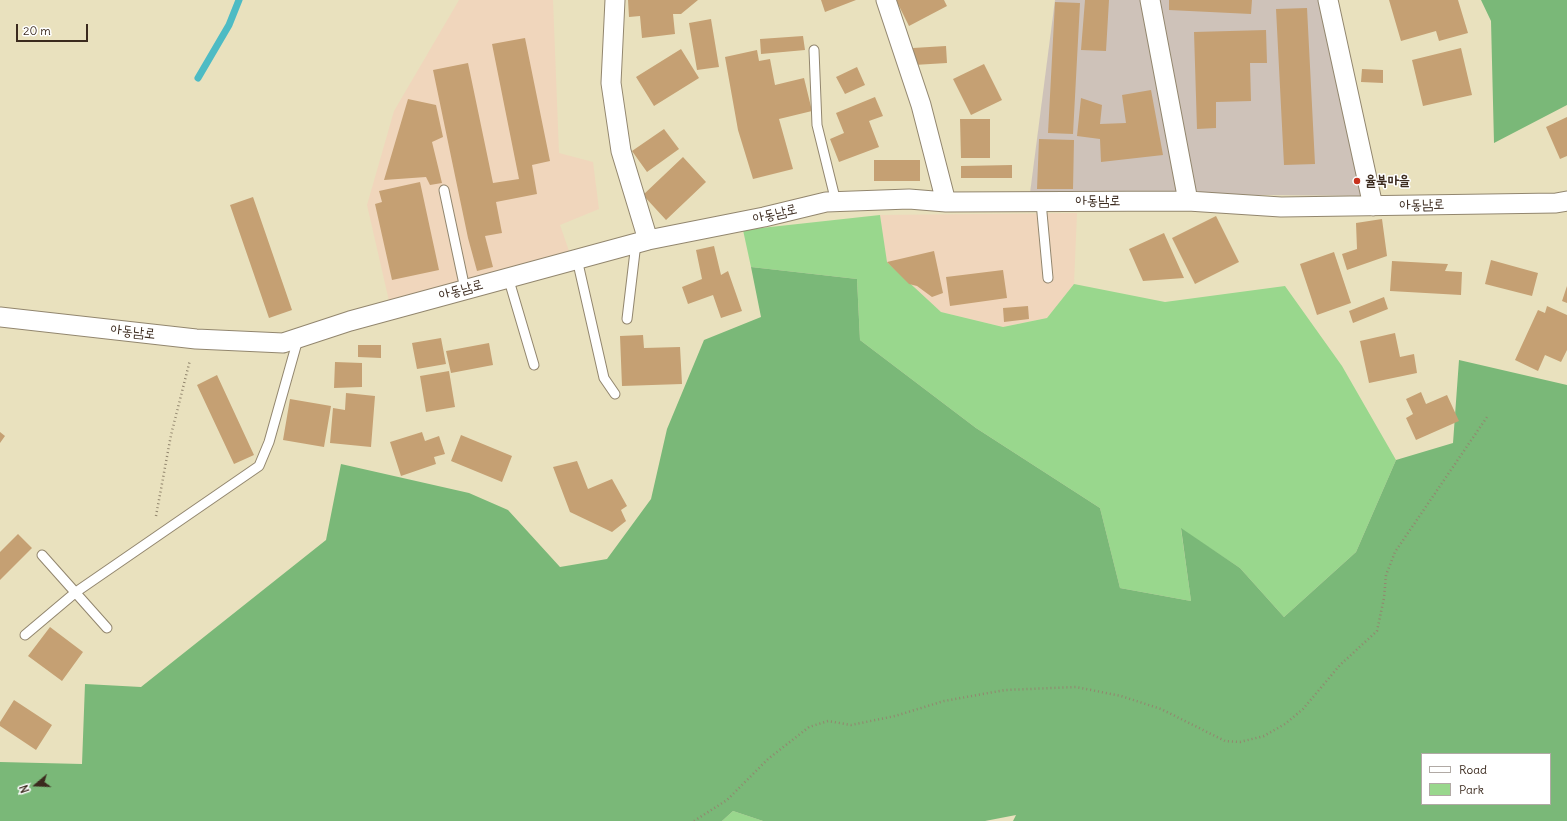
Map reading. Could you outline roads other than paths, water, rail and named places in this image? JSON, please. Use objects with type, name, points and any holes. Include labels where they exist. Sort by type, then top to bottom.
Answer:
[{"type":"street","points":[[615,0],[611,83],[621,151],[642,241]]},
{"type":"street","points":[[886,0],[921,105],[946,202]]},
{"type":"street","points":[[1150,0],[1188,201]]},
{"type":"street","points":[[1328,0],[1373,206]]},
{"type":"street","name":"아동남로","points":[[0,317],[196,339],[283,343],[350,320],[642,241],[836,202],[909,199],[946,202],[1188,201],[1280,207],[1556,203],[1567,201]]},
{"type":"lane","points":[[814,50],[817,126],[836,202]]},
{"type":"lane","points":[[444,190],[465,289]]},
{"type":"lane","points":[[1041,202],[1048,278]]},
{"type":"lane","points":[[627,319],[642,241]]},
{"type":"lane","points":[[577,259],[604,378],[615,394]]},
{"type":"lane","points":[[508,277],[534,365]]},
{"type":"lane","points":[[25,635],[76,592],[259,466],[269,442],[298,339]]},
{"type":"lane","points":[[42,555],[107,628]]},
{"type":"waterway","points":[[198,78],[229,25],[239,0]]},
{"type":"place","name":"율북마을","points":[[1357,181]]}]
